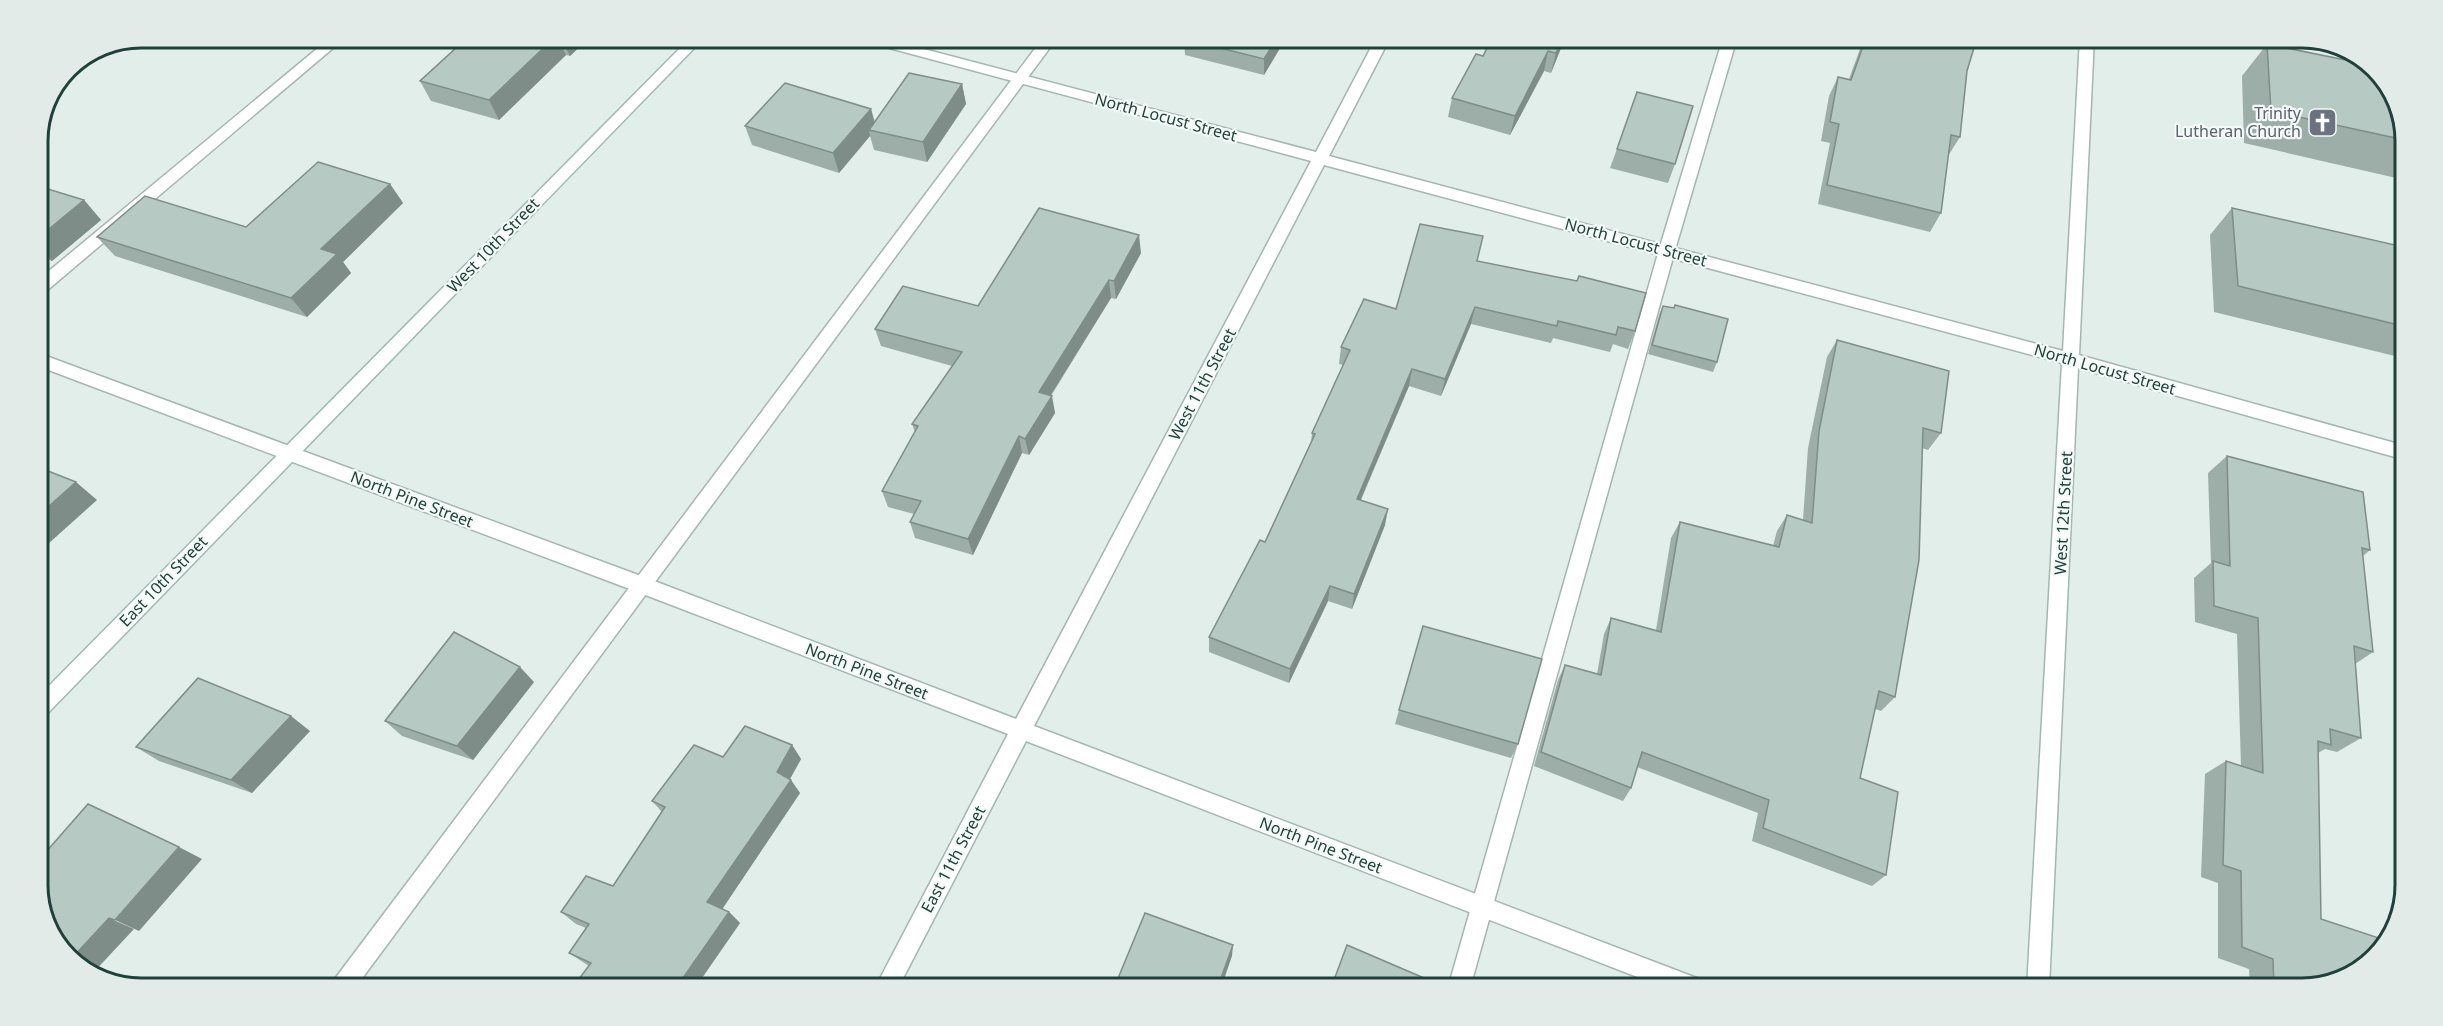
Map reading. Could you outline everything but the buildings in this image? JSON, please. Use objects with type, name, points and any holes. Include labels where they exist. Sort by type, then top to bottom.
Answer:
[{"type":"street","points":[[48,281],[326,48]]},
{"type":"street","name":"West 10th Street","points":[[289,453],[686,48]]},
{"type":"street","name":"North Locust Street","points":[[906,48],[1667,250],[2395,450]]},
{"type":"street","points":[[349,978],[1042,48]]},
{"type":"street","name":"West 11th Street","points":[[1021,730],[1378,48]]},
{"type":"street","points":[[1462,978],[1667,250],[1727,48]]},
{"type":"street","name":"West 12th Street","points":[[2039,978],[2086,48]]},
{"type":"street","name":"North Pine Street","points":[[48,363],[642,585],[1668,978]]},
{"type":"street","name":"East 10th Street","points":[[48,700],[289,453]]},
{"type":"street","name":"East 11th Street","points":[[891,978],[1021,730]]},
{"type":"place","name":"Trinity Lutheran Church","points":[[2322,122]]}]
